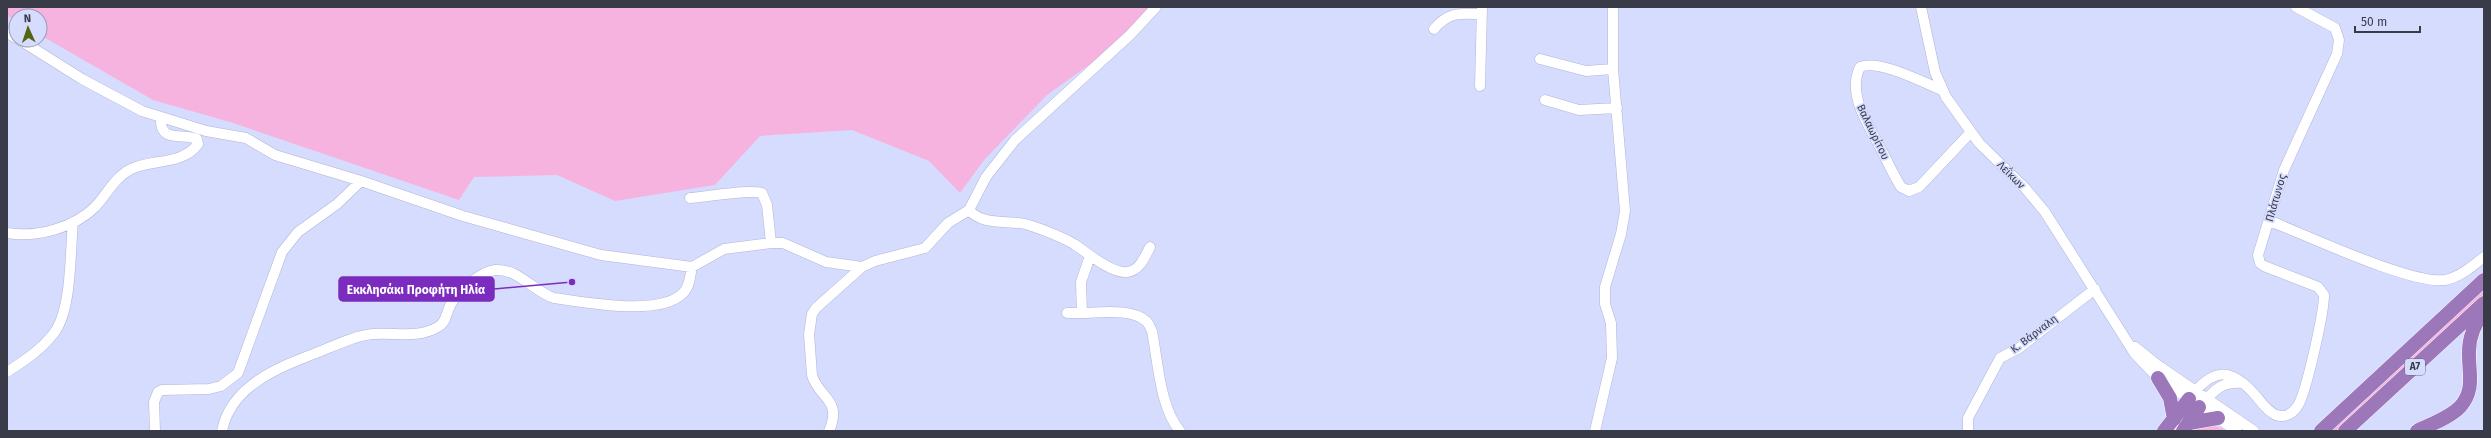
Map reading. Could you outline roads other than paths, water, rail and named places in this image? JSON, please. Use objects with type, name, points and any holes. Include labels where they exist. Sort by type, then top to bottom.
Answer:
[{"type":"highway","name":"Α7","points":[[2321,431],[2484,280]]},
{"type":"highway","name":"Α7","points":[[2345,431],[2484,303]]},
{"type":"highway","points":[[2417,431],[2454,412],[2464,401],[2471,382],[2469,350],[2470,338],[2484,311]]},
{"type":"highway","points":[[2158,378],[2170,398],[2174,419]]},
{"type":"highway","points":[[2164,431],[2174,419],[2197,399]]},
{"type":"highway","points":[[2186,427],[2197,399]]},
{"type":"highway","points":[[2186,427],[2218,418]]},
{"type":"street","points":[[829,431],[832,405],[831,400],[814,382],[812,375],[810,322],[816,308],[862,267],[881,259],[925,248],[948,223],[969,210],[986,177],[1016,140],[1130,35],[1156,7]]},
{"type":"street","points":[[1595,431],[1612,358],[1611,323],[1605,304],[1605,287],[1621,234],[1625,211],[1613,69],[1613,7]]},
{"type":"street","name":"Λεΐκων","points":[[1921,7],[1935,72],[1942,90],[1971,132],[2045,212],[2135,354],[2158,378],[2254,431]]},
{"type":"street","name":"Πλάτωνος","points":[[2197,399],[2207,379],[2220,374],[2235,376],[2245,383],[2270,411],[2281,416],[2291,413],[2296,408],[2307,380],[2324,295],[2318,287],[2260,263],[2258,255],[2270,221],[2284,170],[2337,54],[2339,40],[2335,28],[2296,7]]},
{"type":"street","points":[[1434,29],[1443,19],[1456,14],[1482,11],[1480,86]]},
{"type":"street","points":[[33,48],[82,79],[142,111],[161,118],[206,131],[246,138],[275,155],[361,181],[463,216],[601,256],[692,267],[724,249],[771,243],[783,243],[826,262],[862,267]]},
{"type":"street","points":[[1540,59],[1586,71],[1613,69]]},
{"type":"street","name":"Βαλαωρίτου","points":[[1942,90],[1895,71],[1871,65],[1860,67],[1856,74],[1857,97],[1862,113],[1901,187],[1910,191],[1921,185],[1971,132]]},
{"type":"street","points":[[1545,100],[1579,110],[1617,108]]},
{"type":"street","points":[[7,233],[30,235],[73,222],[95,207],[120,177],[130,170],[151,162],[177,158],[195,148],[198,144],[197,139],[170,135],[163,131],[160,126],[161,118]]},
{"type":"street","points":[[155,431],[154,402],[158,392],[162,390],[209,389],[221,386],[238,373],[282,252],[289,241],[346,198],[361,181]]},
{"type":"street","points":[[690,198],[720,196],[746,191],[762,193],[767,205],[771,243]]},
{"type":"street","points":[[969,210],[979,219],[1029,225],[1067,241],[1090,256],[1126,273],[1133,271],[1139,266],[1150,246]]},
{"type":"street","points":[[2270,221],[2401,273],[2424,279],[2444,280],[2453,278],[2484,257]]},
{"type":"street","points":[[7,372],[29,358],[54,333],[62,317],[73,222]]},
{"type":"street","points":[[1082,313],[1081,282],[1090,256]]},
{"type":"street","points":[[222,431],[231,410],[258,380],[280,367],[359,337],[388,334],[412,335],[440,327],[447,318],[450,305],[457,296],[486,272],[494,270],[508,272],[526,281],[543,295],[554,298],[629,306],[672,301],[684,293],[692,267]]},
{"type":"street","name":"Κ. Βάρναλη","points":[[1968,431],[1968,418],[2000,358],[2019,348],[2095,289]]},
{"type":"street","points":[[1067,313],[1125,314],[1139,316],[1147,321],[1152,332],[1167,407],[1174,424],[1180,431]]},
{"type":"street","name":"Λεΐκων","points":[[2123,334],[2147,357],[2218,418],[2237,431]]},
{"type":"place","name":"Εκκλησάκι Προφήτη Ηλία","points":[[572,282]]}]
